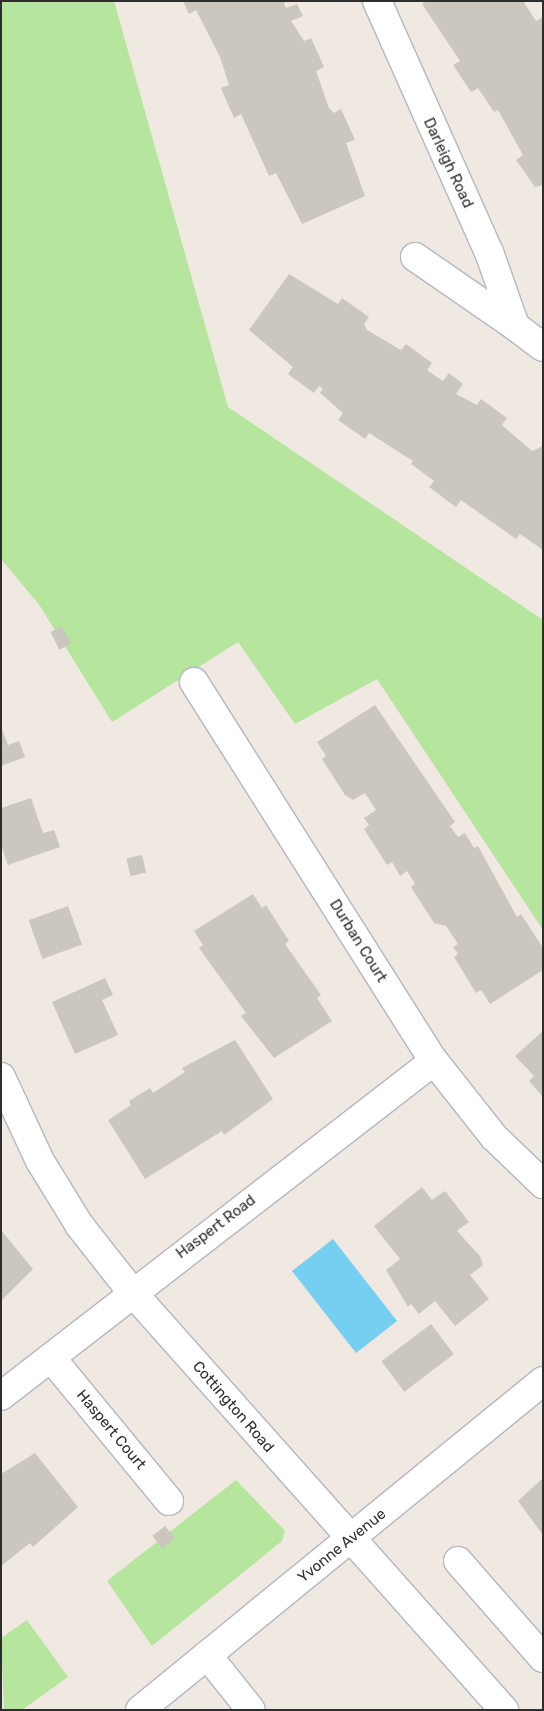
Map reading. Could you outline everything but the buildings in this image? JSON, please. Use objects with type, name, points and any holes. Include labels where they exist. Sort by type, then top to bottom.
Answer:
[{"type":"street","name":"Darleigh Road","points":[[377,1],[489,252],[514,326]]},
{"type":"street","points":[[415,257],[543,347]]},
{"type":"street","name":"Durban Court","points":[[194,682],[434,1061],[494,1137],[543,1184]]},
{"type":"street","name":"Haspert Road","points":[[1,1396],[52,1359],[132,1292],[434,1061]]},
{"type":"street","name":"Cottington Road","points":[[1,1077],[40,1161],[80,1226],[132,1292],[350,1540],[504,1710]]},
{"type":"street","name":"Haspert Court","points":[[52,1359],[170,1501]]},
{"type":"street","name":"Yvonne Avenue","points":[[140,1710],[543,1381]]},
{"type":"street","points":[[458,1561],[543,1658]]},
{"type":"street","points":[[207,1656],[251,1710]]},
{"type":"green space","points":[[1,1],[114,1],[228,407],[543,620],[543,930],[377,679],[295,724],[238,642],[112,722],[40,606],[1,559]]},
{"type":"green space","points":[[236,1480],[285,1531],[282,1541],[152,1646],[107,1581]]},
{"type":"green space","points":[[27,1620],[68,1677],[22,1710],[4,1710],[1,1638]]},
{"type":"water","points":[[333,1239],[397,1321],[356,1353],[292,1271]]}]
